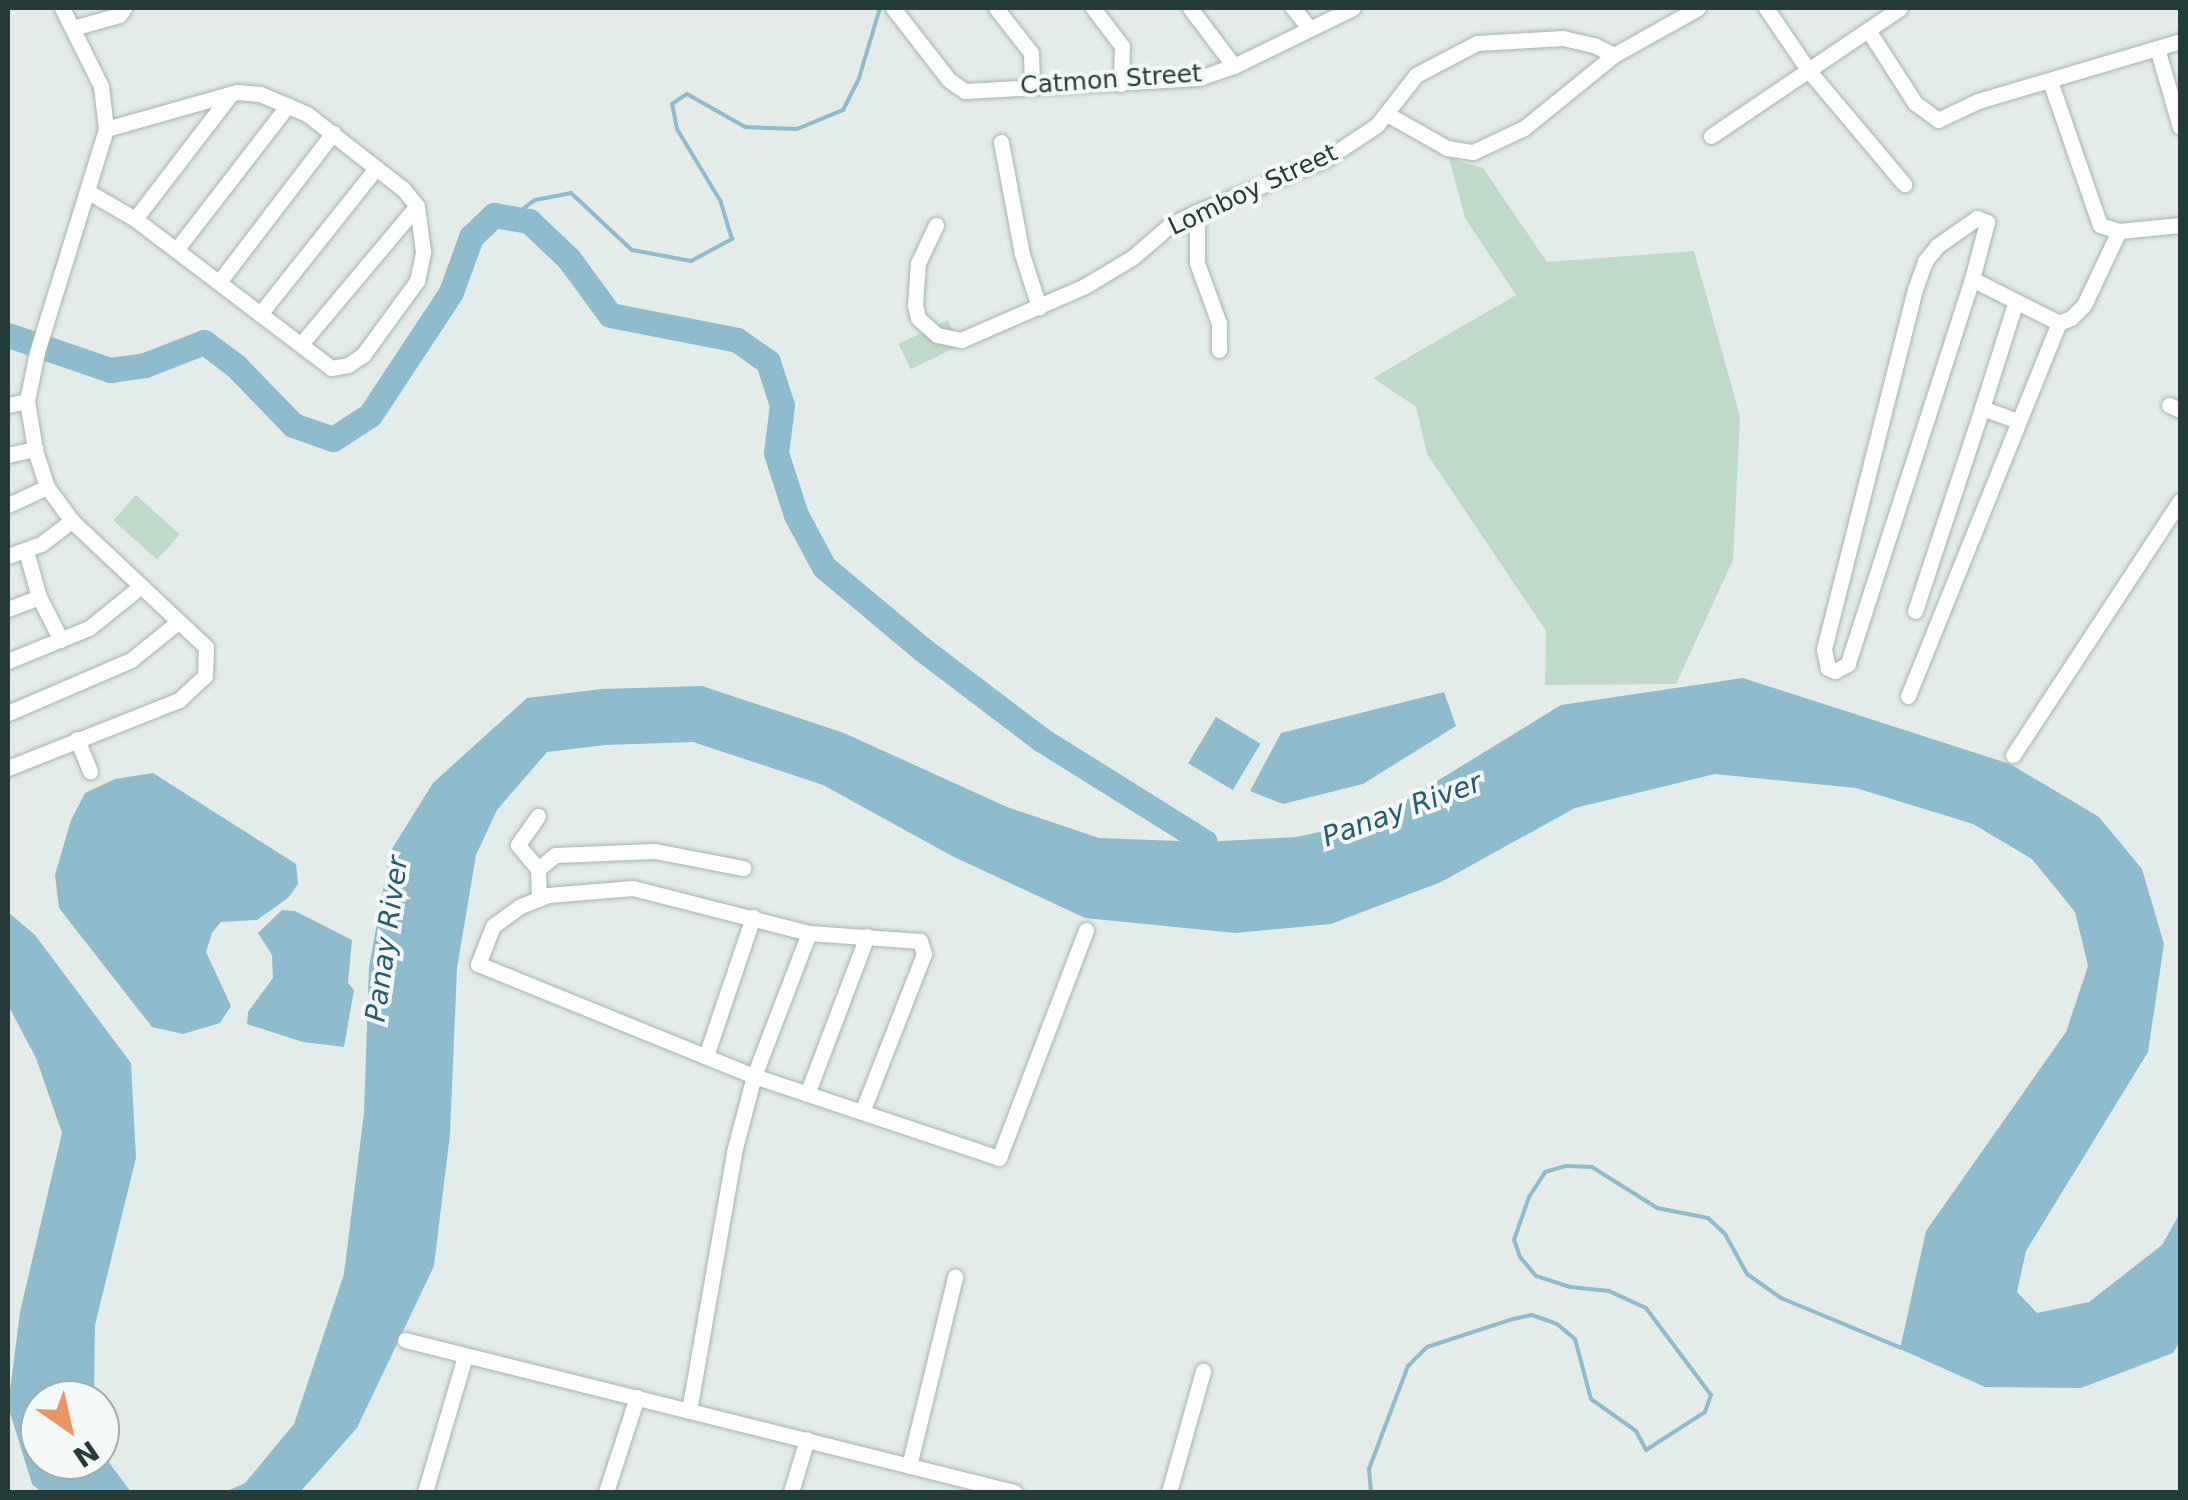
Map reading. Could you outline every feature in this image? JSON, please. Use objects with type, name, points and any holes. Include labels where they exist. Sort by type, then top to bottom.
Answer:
[{"type":"street","points":[[8,768],[179,700],[205,676],[206,647],[72,521],[48,487],[35,449],[27,402],[37,352],[106,129],[101,86],[62,8]]},
{"type":"street","points":[[73,28],[119,15],[124,8]]},
{"type":"street","name":"Catmon Street","points":[[893,8],[949,80],[966,90],[1199,78],[1234,66],[1352,8]]},
{"type":"street","points":[[996,8],[1031,53],[1032,86]]},
{"type":"street","points":[[1093,8],[1122,46],[1121,84]]},
{"type":"street","points":[[1190,8],[1234,66]]},
{"type":"street","points":[[1294,8],[1309,28]]},
{"type":"street","points":[[1387,114],[1447,148],[1472,152],[1524,128],[1614,55],[1678,12],[1698,8]]},
{"type":"street","points":[[1766,8],[1809,71],[1904,184]]},
{"type":"street","points":[[1711,136],[1900,8]]},
{"type":"street","points":[[1868,30],[1915,103],[1938,120],[1978,101],[2180,41]]},
{"type":"street","name":"Lomboy Street","points":[[936,225],[918,263],[914,305],[918,318],[937,335],[961,340],[1085,286],[1133,257],[1169,226],[1197,212],[1326,159],[1387,114],[1416,75],[1478,44],[1563,38],[1594,45],[1614,55]]},
{"type":"street","points":[[2156,48],[2180,127]]},
{"type":"street","points":[[2050,81],[2100,225],[2119,232],[2180,225]]},
{"type":"street","points":[[87,191],[135,219],[331,368],[348,365],[363,355],[417,280],[424,252],[417,206],[333,134],[288,105],[260,94],[231,94],[106,129]]},
{"type":"street","points":[[135,219],[231,94]]},
{"type":"street","points":[[176,250],[288,105]]},
{"type":"street","points":[[218,282],[333,134]]},
{"type":"street","points":[[1001,142],[1022,254],[1039,307]]},
{"type":"street","points":[[260,314],[376,168]]},
{"type":"street","points":[[300,344],[417,206]]},
{"type":"street","points":[[1197,212],[1197,263],[1219,323],[1220,350]]},
{"type":"street","points":[[1977,218],[1987,222],[1972,279],[1848,664],[1835,671],[1828,668],[1824,649],[1915,289],[1936,246],[1977,218]]},
{"type":"street","points":[[1972,279],[2059,322],[2071,318],[2084,304],[2119,232]]},
{"type":"street","points":[[1915,611],[2016,302]]},
{"type":"street","points":[[1908,696],[2059,322]]},
{"type":"street","points":[[8,405],[27,402]]},
{"type":"street","points":[[1982,408],[2018,421]]},
{"type":"street","points":[[8,454],[35,449]]},
{"type":"street","points":[[8,505],[48,487]]},
{"type":"street","points":[[2013,755],[2180,501]]},
{"type":"street","points":[[8,556],[26,551],[72,521]]},
{"type":"street","points":[[1937,547],[1963,556]]},
{"type":"street","points":[[26,551],[39,597],[61,640]]},
{"type":"street","points":[[8,661],[112,614],[142,586]]},
{"type":"street","points":[[8,609],[39,597]]},
{"type":"street","points":[[8,713],[131,660],[178,622]]},
{"type":"street","points":[[78,740],[90,772]]},
{"type":"street","points":[[538,816],[518,845],[538,870],[538,898]]},
{"type":"street","points":[[538,870],[555,855],[655,851],[743,868]]},
{"type":"street","points":[[862,1112],[924,954],[920,941],[809,932],[634,888],[587,889],[538,898],[494,926],[478,964],[754,1076],[999,1158],[1086,930]]},
{"type":"street","points":[[706,1056],[753,917]]},
{"type":"street","points":[[688,1410],[734,1152],[754,1076],[809,932]]},
{"type":"street","points":[[807,1094],[867,936]]},
{"type":"street","points":[[908,1466],[955,1276]]},
{"type":"street","points":[[405,1340],[1014,1492]]},
{"type":"street","points":[[425,1492],[465,1356]]},
{"type":"street","points":[[1169,1492],[1204,1371]]},
{"type":"street","points":[[606,1492],[637,1397]]},
{"type":"street","points":[[791,1492],[807,1439]]},
{"type":"green space","points":[[1449,158],[1483,168],[1547,262],[1694,251],[1740,416],[1733,560],[1676,684],[1545,685],[1546,631],[1427,454],[1416,407],[1373,378],[1516,295],[1465,218]]},
{"type":"green space","points":[[948,320],[960,345],[911,369],[899,344]]},
{"type":"green space","points":[[136,495],[180,534],[157,560],[113,520]]},
{"type":"water","name":"Panay River","points":[[1743,678],[2010,764],[2099,817],[2142,869],[2164,944],[2148,1052],[2026,1251],[2017,1292],[2037,1313],[2089,1302],[2162,1245],[2180,1213],[2180,1341],[2173,1353],[2081,1388],[1985,1387],[1900,1349],[1926,1231],[2066,1032],[2088,966],[2075,912],[2032,859],[1973,824],[1856,788],[1715,774],[1575,808],[1441,882],[1331,924],[1235,933],[1085,918],[952,856],[823,785],[693,742],[606,745],[547,752],[497,810],[476,855],[457,968],[450,1134],[434,1266],[357,1428],[300,1492],[225,1492],[245,1483],[294,1424],[344,1274],[364,1113],[369,967],[390,852],[433,783],[527,698],[602,689],[702,686],[844,733],[1007,807],[1099,838],[1205,842],[1296,837],[1372,821],[1561,705]]},
{"type":"water","points":[[1444,692],[1456,726],[1363,784],[1283,804],[1250,791],[1281,733]]},
{"type":"water","points":[[1216,717],[1261,744],[1233,790],[1188,763]]},
{"type":"water","points":[[153,773],[296,864],[298,884],[288,898],[257,920],[221,922],[212,933],[206,952],[231,1006],[220,1023],[183,1034],[152,1027],[59,908],[55,875],[71,820],[85,793],[115,779]]},
{"type":"water","points":[[282,910],[295,911],[352,940],[348,983],[354,990],[344,1047],[303,1042],[247,1024],[248,1012],[273,978],[272,955],[258,933]]},
{"type":"water","points":[[8,912],[35,935],[131,1063],[136,1158],[95,1325],[94,1380],[20,1380],[20,1445],[8,1406],[20,1312],[62,1133],[36,1058],[8,1005]]},
{"type":"water","points":[[120,1477],[131,1492],[41,1492],[31,1480]]},
{"type":"waterway","points":[[511,218],[535,200],[571,193],[632,250],[691,261],[732,239],[721,202],[677,129],[672,104],[687,94],[745,127],[797,129],[843,110],[859,78],[880,8]]},
{"type":"waterway","points":[[8,335],[110,370],[145,365],[204,342],[236,366],[293,425],[333,439],[370,415],[451,292],[471,237],[494,215],[529,221],[569,259],[610,315],[737,340],[768,362],[782,405],[776,453],[796,515],[824,567],[922,649],[1042,740],[1205,842]]},
{"type":"waterway","points":[[1371,1492],[1369,1469],[1408,1366],[1427,1347],[1513,1319],[1532,1315],[1557,1324],[1575,1339],[1591,1399],[1636,1431],[1646,1450],[1705,1412],[1711,1395],[1646,1308],[1609,1291],[1570,1287],[1536,1276],[1520,1257],[1514,1240],[1529,1197],[1545,1172],[1566,1166],[1592,1167],[1657,1208],[1708,1218],[1725,1234],[1747,1274],[1781,1298],[1901,1348]]}]
